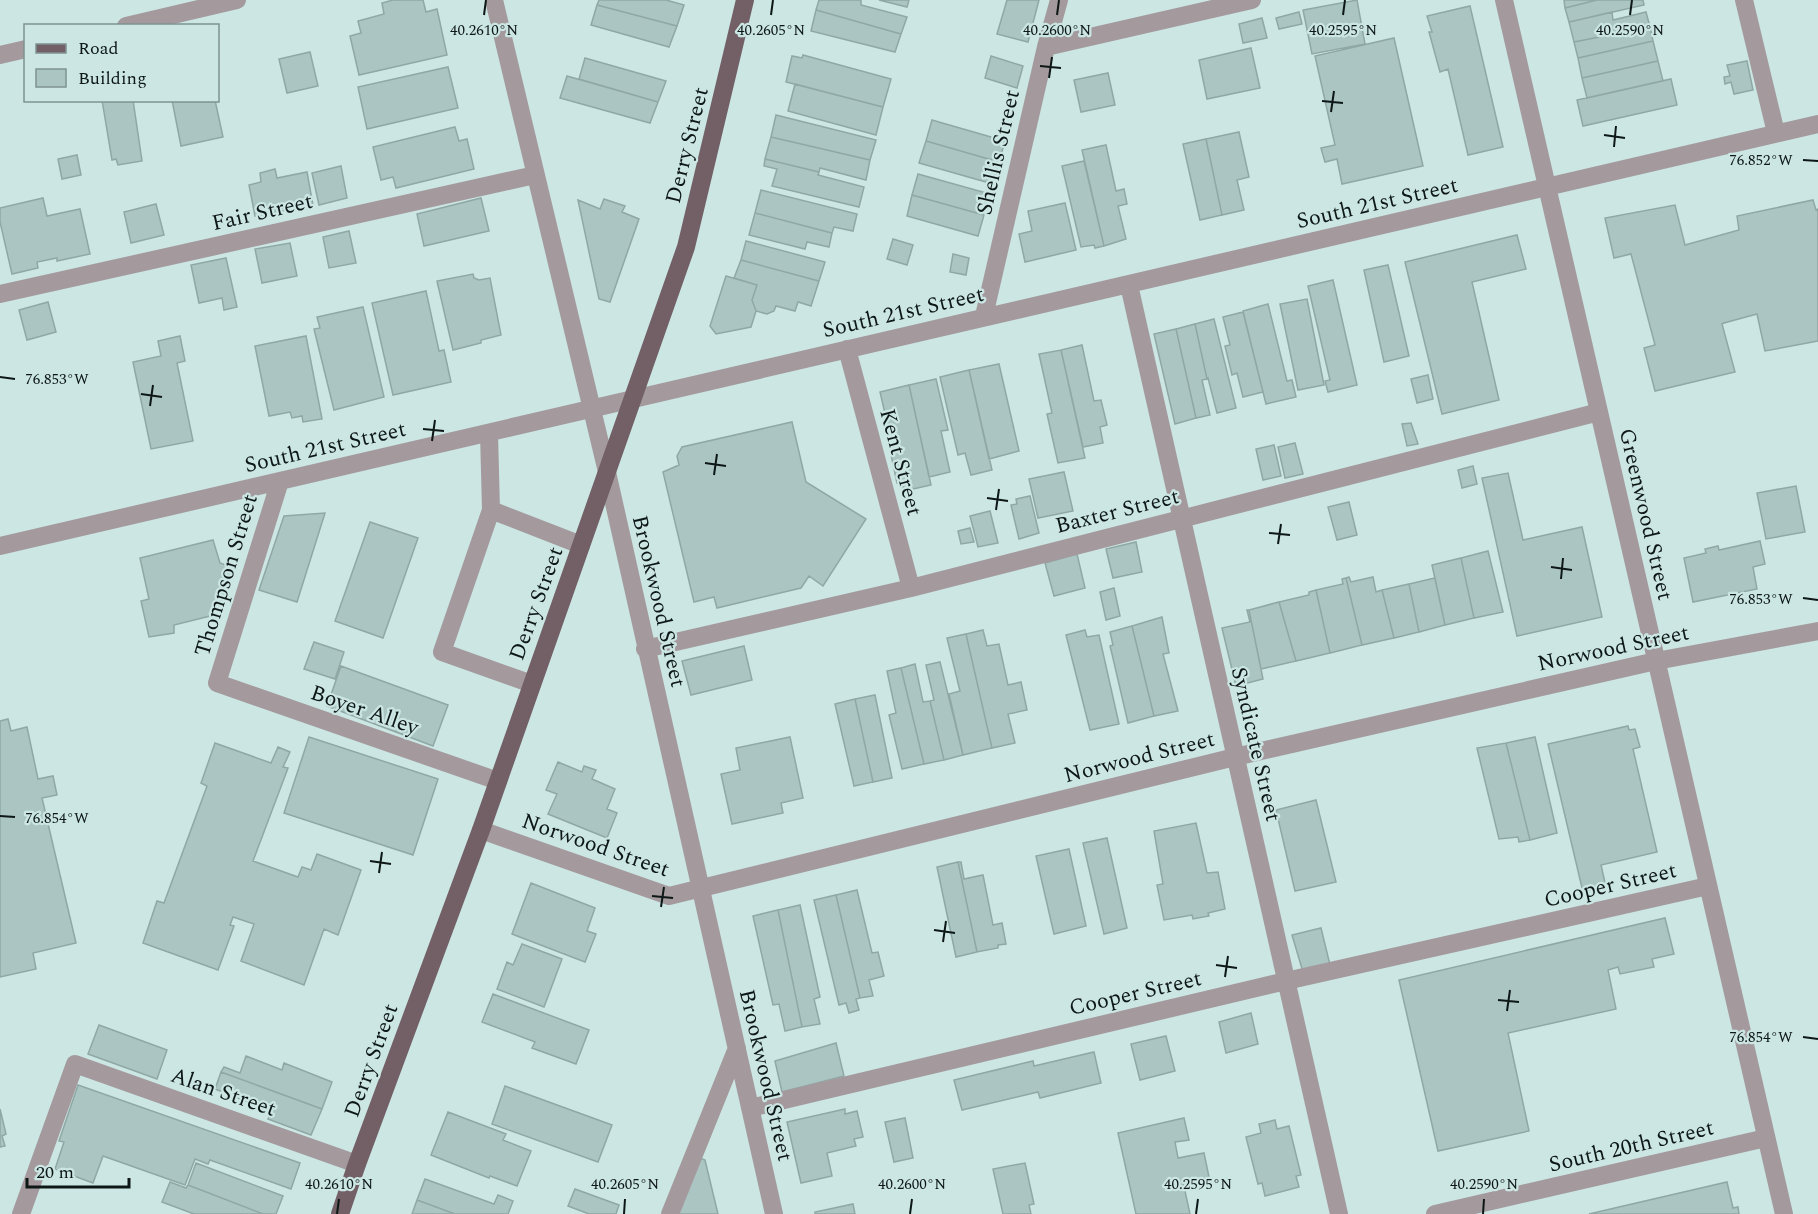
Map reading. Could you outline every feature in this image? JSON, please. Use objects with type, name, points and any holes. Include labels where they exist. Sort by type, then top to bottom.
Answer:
[{"type":"main road","name":"Derry Street","points":[[340,1214],[481,830],[686,248],[745,0]]},
{"type":"street","points":[[135,24],[237,0]]},
{"type":"street","name":"Brookwood Street","points":[[494,0],[607,472],[774,1214]]},
{"type":"street","name":"Shellis Street","points":[[984,316],[1059,0]]},
{"type":"street","points":[[1046,47],[1252,0]]},
{"type":"street","name":"Greenwood Street","points":[[1504,0],[1784,1214]]},
{"type":"street","points":[[1744,0],[1776,133]]},
{"type":"street","points":[[0,54],[24,49]]},
{"type":"street","name":"South 21st Street","points":[[0,546],[1818,124]]},
{"type":"street","name":"Fair Street","points":[[1,288],[535,175]]},
{"type":"street","name":"Syndicate Street","points":[[1129,285],[1339,1214]]},
{"type":"street","name":"Kent Street","points":[[847,349],[911,588]]},
{"type":"street","name":"Baxter Street","points":[[645,649],[911,588],[1599,412]]},
{"type":"street","points":[[489,433],[491,510],[442,652],[532,684]]},
{"type":"street","name":"Thompson Street","points":[[217,683],[279,481]]},
{"type":"street","points":[[491,510],[581,545]]},
{"type":"street","name":"Norwood Street","points":[[481,830],[669,896],[1235,757],[1656,661],[1818,631]]},
{"type":"street","name":"Boyer Alley","points":[[217,683],[498,781]]},
{"type":"street","name":"Cooper Street","points":[[750,1108],[1286,981],[1708,886]]},
{"type":"street","points":[[669,1214],[737,1048]]},
{"type":"street","name":"Alan Street","points":[[21,1214],[75,1064],[357,1164]]},
{"type":"street","name":"South 20th Street","points":[[1435,1214],[1766,1138]]},
{"type":"building","points":[[393,0],[423,0],[426,12],[437,9],[447,55],[359,75],[350,36],[361,33],[358,21],[384,14],[382,3]]},
{"type":"building","points":[[599,0],[666,0],[684,5],[677,26],[597,5]]},
{"type":"building","points":[[819,0],[861,0],[861,5],[907,17],[901,34],[816,10]]},
{"type":"building","points":[[879,0],[909,0],[907,7]]},
{"type":"building","points":[[1007,0],[1039,0],[1028,42],[997,34]]},
{"type":"building","points":[[1357,0],[1365,44],[1312,54],[1303,10]]},
{"type":"building","points":[[1564,0],[1597,0],[1565,8]]},
{"type":"building","points":[[1597,0],[1643,0],[1644,5],[1569,22],[1565,8]]},
{"type":"building","points":[[597,5],[677,26],[669,47],[591,25]]},
{"type":"building","points":[[1470,6],[1503,147],[1468,155],[1448,69],[1440,72],[1427,16]]},
{"type":"building","points":[[816,10],[901,34],[895,52],[811,31]]},
{"type":"building","points":[[1299,12],[1302,24],[1279,29],[1276,18]]},
{"type":"building","points":[[1612,12],[1613,20],[1646,12],[1650,27],[1574,42],[1569,22]]},
{"type":"building","points":[[1262,18],[1267,38],[1243,43],[1239,24]]},
{"type":"building","points":[[1650,27],[1653,41],[1578,58],[1574,42]]},
{"type":"building","points":[[1394,38],[1423,166],[1342,184],[1337,159],[1325,162],[1321,148],[1335,145],[1315,56]]},
{"type":"building","points":[[1653,41],[1658,61],[1582,78],[1578,58]]},
{"type":"building","points":[[1251,48],[1260,88],[1207,99],[1199,60]]},
{"type":"building","points":[[310,52],[318,86],[287,93],[279,59]]},
{"type":"building","points":[[803,55],[891,79],[883,107],[786,82],[792,56],[802,58]]},
{"type":"building","points":[[991,56],[1023,66],[1017,88],[985,78]]},
{"type":"building","points":[[585,58],[666,81],[658,102],[579,79]]},
{"type":"building","points":[[1658,61],[1663,81],[1587,98],[1582,78]]},
{"type":"building","points":[[1747,61],[1753,90],[1734,94],[1731,82],[1725,84],[1724,77],[1730,76],[1727,65]]},
{"type":"building","points":[[448,67],[458,108],[367,129],[358,87]]},
{"type":"building","points":[[1108,73],[1115,105],[1081,112],[1074,80]]},
{"type":"building","points":[[567,76],[658,102],[650,123],[560,98]]},
{"type":"building","points":[[1671,79],[1677,105],[1583,126],[1577,100]]},
{"type":"building","points":[[795,84],[883,107],[876,135],[788,111]]},
{"type":"building","points":[[102,102],[133,102],[142,161],[118,165],[116,159],[112,160]]},
{"type":"building","points":[[172,102],[215,102],[223,137],[181,146]]},
{"type":"building","points":[[776,115],[876,140],[870,160],[771,137]]},
{"type":"building","points":[[932,120],[1005,141],[999,162],[926,141]]},
{"type":"building","points":[[455,127],[459,141],[467,139],[474,169],[396,188],[393,177],[381,180],[373,147]]},
{"type":"building","points":[[1239,132],[1249,177],[1237,180],[1244,210],[1222,215],[1206,139]]},
{"type":"building","points":[[771,137],[870,160],[866,180],[820,168],[819,172],[765,159]]},
{"type":"building","points":[[1206,139],[1222,215],[1200,220],[1183,144]]},
{"type":"building","points":[[926,141],[999,162],[993,184],[919,163]]},
{"type":"building","points":[[1106,145],[1116,191],[1124,189],[1127,204],[1118,206],[1126,239],[1104,246],[1082,150]]},
{"type":"building","points":[[77,155],[81,175],[62,179],[58,159]]},
{"type":"building","points":[[765,159],[819,172],[818,175],[864,187],[859,207],[772,186],[777,169],[764,166]]},
{"type":"building","points":[[1084,161],[1104,246],[1095,248],[1094,245],[1081,247],[1062,166]]},
{"type":"building","points":[[341,166],[347,198],[319,205],[312,173]]},
{"type":"building","points":[[275,169],[277,178],[307,172],[313,205],[255,216],[249,185],[261,182],[260,173]]},
{"type":"building","points":[[918,174],[990,194],[984,215],[912,195]]},
{"type":"building","points":[[761,190],[857,214],[853,231],[834,227],[832,233],[755,213]]},
{"type":"building","points":[[912,195],[984,215],[978,236],[907,216]]},
{"type":"building","points":[[43,198],[47,216],[80,209],[90,254],[57,261],[57,258],[37,262],[38,268],[12,274],[0,222],[0,208]]},
{"type":"building","points":[[481,198],[489,231],[424,246],[417,214]]},
{"type":"building","points":[[604,199],[625,206],[622,212],[639,219],[610,302],[599,299],[578,200],[600,209]]},
{"type":"building","points":[[1813,200],[1816,210],[1818,209],[1818,341],[1765,351],[1757,314],[1724,323],[1722,324],[1735,372],[1655,391],[1644,348],[1655,345],[1631,254],[1614,258],[1605,218],[1675,205],[1685,245],[1739,230],[1737,216]]},
{"type":"building","points":[[1065,203],[1076,250],[1025,262],[1019,234],[1032,231],[1028,211]]},
{"type":"building","points":[[156,204],[164,235],[131,243],[124,212]]},
{"type":"building","points":[[755,213],[832,233],[829,247],[807,242],[805,249],[749,235]]},
{"type":"building","points":[[349,231],[356,263],[329,268],[323,237]]},
{"type":"building","points":[[1517,235],[1526,269],[1472,282],[1499,400],[1442,414],[1405,262]]},
{"type":"building","points":[[893,239],[913,245],[907,265],[887,259]]},
{"type":"building","points":[[746,241],[825,262],[819,281],[741,260]]},
{"type":"building","points":[[290,243],[297,276],[262,283],[255,249]]},
{"type":"building","points":[[953,254],[969,258],[966,275],[950,272]]},
{"type":"building","points":[[226,258],[237,307],[224,310],[222,298],[199,303],[191,265]]},
{"type":"building","points":[[741,260],[819,281],[811,306],[798,302],[795,311],[776,306],[774,311],[767,314],[756,311],[752,300],[757,285],[734,278]]},
{"type":"building","points":[[1388,265],[1409,356],[1384,362],[1364,270]]},
{"type":"building","points":[[473,274],[474,278],[479,280],[490,278],[501,335],[453,350],[437,281]]},
{"type":"building","points":[[726,276],[757,285],[752,300],[756,311],[751,327],[716,334],[710,326]]},
{"type":"building","points":[[1333,280],[1357,385],[1328,392],[1325,381],[1330,380],[1308,286]]},
{"type":"building","points":[[426,291],[439,351],[444,350],[451,382],[393,395],[372,303]]},
{"type":"building","points":[[1307,299],[1324,385],[1298,390],[1280,304]]},
{"type":"building","points":[[48,302],[56,332],[27,340],[19,310]]},
{"type":"building","points":[[1268,304],[1287,381],[1292,380],[1296,397],[1266,404],[1243,311]]},
{"type":"building","points":[[363,307],[384,397],[334,410],[314,329],[320,328],[317,317]]},
{"type":"building","points":[[1243,312],[1263,392],[1243,397],[1237,373],[1232,375],[1225,346],[1230,345],[1223,317]]},
{"type":"building","points":[[1214,319],[1236,408],[1217,413],[1195,324]]},
{"type":"building","points":[[1195,324],[1207,379],[1202,380],[1210,415],[1196,418],[1176,329]]},
{"type":"building","points":[[1176,329],[1196,418],[1175,424],[1154,334]]},
{"type":"building","points":[[180,336],[185,361],[177,363],[193,441],[151,449],[133,362],[161,356],[158,341]]},
{"type":"building","points":[[306,336],[322,419],[303,422],[302,416],[292,418],[290,412],[269,416],[255,346]]},
{"type":"building","points":[[1082,345],[1094,401],[1101,400],[1107,425],[1100,427],[1103,443],[1083,447],[1061,350]]},
{"type":"building","points":[[1061,350],[1085,458],[1058,463],[1047,414],[1052,413],[1039,354]]},
{"type":"building","points":[[999,364],[1019,451],[989,459],[969,370]]},
{"type":"building","points":[[969,370],[992,470],[971,475],[965,453],[958,455],[940,377]]},
{"type":"building","points":[[1428,375],[1433,399],[1417,403],[1411,379]]},
{"type":"building","points":[[936,379],[948,430],[941,431],[950,472],[929,477],[909,385]]},
{"type":"building","points":[[909,385],[931,485],[904,491],[902,482],[897,483],[888,440],[891,439],[880,392]]},
{"type":"building","points":[[792,422],[806,482],[866,519],[823,586],[809,576],[801,588],[717,608],[714,597],[694,602],[663,472],[679,465],[677,456],[682,447]]},
{"type":"building","points":[[1411,423],[1418,444],[1407,446],[1402,424]]},
{"type":"building","points":[[1295,443],[1303,474],[1285,478],[1278,447]]},
{"type":"building","points":[[1274,445],[1281,476],[1263,480],[1256,449]]},
{"type":"building","points":[[1473,466],[1477,484],[1462,488],[1458,470]]},
{"type":"building","points":[[1064,472],[1073,511],[1038,518],[1029,479]]},
{"type":"building","points":[[1508,473],[1523,540],[1582,527],[1602,617],[1517,636],[1482,478]]},
{"type":"building","points":[[1796,486],[1805,532],[1766,539],[1757,493]]},
{"type":"building","points":[[1030,496],[1039,533],[1019,539],[1011,505],[1017,504],[1016,499]]},
{"type":"building","points":[[1349,502],[1357,535],[1337,540],[1328,507]]},
{"type":"building","points":[[990,511],[998,543],[978,547],[970,516]]},
{"type":"building","points":[[325,513],[297,602],[259,590],[284,516]]},
{"type":"building","points":[[370,522],[418,538],[383,638],[335,621]]},
{"type":"building","points":[[970,528],[974,542],[961,544],[958,531]]},
{"type":"building","points":[[213,540],[220,563],[234,568],[218,614],[174,625],[174,633],[149,637],[141,601],[149,599],[140,558]]},
{"type":"building","points":[[1760,541],[1765,564],[1753,567],[1757,589],[1693,602],[1684,558],[1706,553],[1705,549],[1718,546],[1719,550]]},
{"type":"building","points":[[1136,542],[1142,572],[1113,578],[1106,549]]},
{"type":"building","points":[[1488,551],[1503,612],[1474,618],[1461,558]]},
{"type":"building","points":[[1077,554],[1085,588],[1054,596],[1045,563]]},
{"type":"building","points":[[1461,558],[1474,618],[1445,625],[1432,565]]},
{"type":"building","points":[[1349,577],[1351,582],[1373,577],[1376,592],[1382,590],[1394,638],[1362,645],[1346,578]]},
{"type":"building","points":[[1346,578],[1362,645],[1330,653],[1316,590],[1343,584],[1342,579]]},
{"type":"building","points":[[1435,578],[1445,625],[1419,632],[1409,584]]},
{"type":"building","points":[[1409,584],[1419,632],[1394,638],[1382,590]]},
{"type":"building","points":[[1114,588],[1120,616],[1106,620],[1100,592]]},
{"type":"building","points":[[1316,590],[1330,653],[1296,661],[1279,602],[1309,595],[1309,592]]},
{"type":"building","points":[[1279,602],[1296,661],[1261,669],[1249,610]]},
{"type":"building","points":[[1247,610],[1249,610],[1263,679],[1236,686],[1222,628],[1250,622]]},
{"type":"building","points":[[1162,617],[1169,653],[1163,654],[1178,711],[1154,716],[1132,626]]},
{"type":"building","points":[[1132,626],[1154,716],[1128,723],[1110,646],[1113,645],[1110,632]]},
{"type":"building","points":[[983,630],[987,646],[999,644],[1008,685],[1021,682],[1027,710],[1008,714],[1015,743],[992,748],[966,634]]},
{"type":"building","points":[[1085,630],[1087,637],[1099,635],[1119,724],[1090,730],[1066,635]]},
{"type":"building","points":[[966,634],[992,748],[963,755],[949,694],[960,691],[947,638]]},
{"type":"building","points":[[314,642],[344,652],[335,679],[304,669]]},
{"type":"building","points":[[744,646],[752,680],[691,695],[682,661]]},
{"type":"building","points":[[940,662],[963,755],[944,760],[930,701],[934,700],[926,665]]},
{"type":"building","points":[[915,664],[923,702],[930,701],[944,760],[924,764],[901,668]]},
{"type":"building","points":[[341,666],[448,705],[433,746],[327,706]]},
{"type":"building","points":[[901,668],[924,764],[902,769],[889,715],[896,713],[887,671]]},
{"type":"building","points":[[875,695],[892,778],[873,782],[855,699]]},
{"type":"building","points":[[855,699],[873,782],[854,786],[835,704]]},
{"type":"building","points":[[8,719],[11,731],[27,727],[38,779],[53,776],[57,795],[42,798],[76,943],[33,953],[36,969],[0,977],[0,721]]},
{"type":"building","points":[[1628,726],[1629,730],[1635,729],[1640,747],[1633,749],[1657,852],[1601,865],[1606,887],[1583,892],[1548,744]]},
{"type":"building","points":[[309,737],[438,779],[413,855],[284,813]]},
{"type":"building","points":[[790,737],[803,798],[781,803],[783,813],[732,824],[721,774],[740,770],[736,748]]},
{"type":"building","points":[[1535,737],[1557,833],[1530,840],[1506,743]]},
{"type":"building","points":[[215,743],[271,763],[278,747],[290,752],[283,767],[288,768],[253,861],[298,877],[302,867],[311,870],[317,854],[361,870],[338,935],[324,929],[304,985],[241,961],[254,924],[233,917],[230,925],[234,926],[218,970],[143,943],[157,901],[164,903],[207,786],[201,783]]},
{"type":"building","points":[[1506,743],[1530,840],[1519,842],[1518,837],[1499,839],[1477,748]]},
{"type":"building","points":[[558,762],[582,772],[584,766],[596,770],[592,779],[615,789],[607,809],[617,813],[607,838],[548,814],[557,794],[546,790]]},
{"type":"building","points":[[1316,800],[1336,882],[1295,891],[1276,810]]},
{"type":"building","points":[[1196,823],[1207,873],[1218,872],[1225,909],[1208,913],[1209,916],[1193,919],[1192,915],[1164,920],[1157,885],[1163,884],[1154,831]]},
{"type":"building","points":[[1107,838],[1127,928],[1104,934],[1083,843]]},
{"type":"building","points":[[1069,849],[1086,926],[1054,934],[1036,856]]},
{"type":"building","points":[[958,862],[961,862],[964,879],[983,875],[993,925],[1002,923],[1006,944],[977,952]]},
{"type":"building","points":[[958,862],[977,952],[956,957],[937,867]]},
{"type":"building","points":[[531,883],[595,908],[587,931],[596,934],[585,962],[512,934]]},
{"type":"building","points":[[857,890],[872,953],[878,952],[884,976],[869,980],[873,996],[860,998],[836,895]]},
{"type":"building","points":[[836,895],[860,998],[856,999],[859,1010],[849,1013],[846,1003],[839,1005],[814,900]]},
{"type":"building","points":[[800,905],[820,997],[814,999],[820,1024],[802,1027],[778,910]]},
{"type":"building","points":[[778,910],[802,1027],[785,1031],[779,1004],[773,1005],[753,916]]},
{"type":"building","points":[[1665,918],[1674,954],[1652,959],[1654,967],[1620,974],[1618,967],[1608,970],[1616,1009],[1508,1033],[1529,1131],[1438,1151],[1399,980]]},
{"type":"building","points":[[1321,928],[1330,965],[1303,972],[1292,935]]},
{"type":"building","points":[[522,944],[562,959],[544,1007],[497,989],[507,962],[513,965]]},
{"type":"building","points":[[493,994],[589,1030],[576,1064],[532,1048],[535,1042],[482,1022]]},
{"type":"building","points":[[1251,1013],[1258,1044],[1226,1053],[1219,1022]]},
{"type":"building","points":[[99,1025],[167,1050],[157,1079],[88,1054]]},
{"type":"building","points":[[1166,1036],[1175,1071],[1140,1080],[1131,1044]]},
{"type":"building","points":[[836,1043],[844,1076],[782,1092],[775,1061]]},
{"type":"building","points":[[1094,1052],[1101,1083],[1040,1098],[1038,1092],[962,1110],[954,1080],[1033,1061],[1034,1066]]},
{"type":"building","points":[[246,1056],[282,1070],[284,1063],[332,1082],[322,1109],[221,1072],[224,1067],[240,1073]]},
{"type":"building","points":[[221,1072],[322,1109],[311,1135],[268,1119],[271,1111],[215,1089]]},
{"type":"building","points":[[78,1085],[300,1163],[291,1189],[210,1160],[208,1164],[195,1159],[185,1185],[103,1156],[93,1183],[55,1169],[64,1142],[59,1141]]},
{"type":"building","points":[[505,1086],[612,1125],[598,1162],[492,1124]]},
{"type":"building","points":[[0,1109],[6,1134],[2,1136],[5,1146],[0,1147]]},
{"type":"building","points":[[845,1109],[845,1114],[857,1111],[863,1137],[854,1139],[856,1146],[827,1153],[832,1176],[801,1183],[787,1122]]},
{"type":"building","points":[[448,1112],[506,1134],[503,1140],[531,1151],[517,1186],[490,1176],[489,1178],[431,1155]]},
{"type":"building","points":[[905,1118],[913,1158],[894,1162],[885,1122]]},
{"type":"building","points":[[1184,1118],[1189,1140],[1175,1142],[1178,1158],[1204,1153],[1209,1177],[1183,1182],[1190,1214],[1136,1214],[1118,1133]]},
{"type":"building","points":[[1275,1120],[1277,1129],[1289,1126],[1301,1175],[1296,1176],[1299,1187],[1265,1196],[1262,1183],[1258,1184],[1246,1137],[1261,1133],[1259,1124]]},
{"type":"building","points":[[695,1156],[705,1160],[718,1214],[673,1214]]},
{"type":"building","points":[[196,1163],[283,1196],[276,1214],[263,1214],[188,1185]]},
{"type":"building","points":[[1025,1163],[1034,1204],[1029,1205],[1031,1214],[1003,1214],[993,1169]]},
{"type":"building","points":[[425,1179],[494,1204],[498,1195],[513,1201],[508,1214],[455,1214],[417,1200]]},
{"type":"building","points":[[170,1182],[186,1188],[188,1185],[263,1214],[194,1214],[162,1202]]},
{"type":"building","points":[[1727,1182],[1733,1208],[1738,1207],[1739,1214],[1589,1214]]},
{"type":"building","points":[[575,1189],[619,1205],[616,1214],[589,1214],[568,1206]]},
{"type":"building","points":[[417,1200],[455,1214],[412,1214]]},
{"type":"building","points":[[853,1204],[855,1214],[815,1214],[815,1212]]}]
